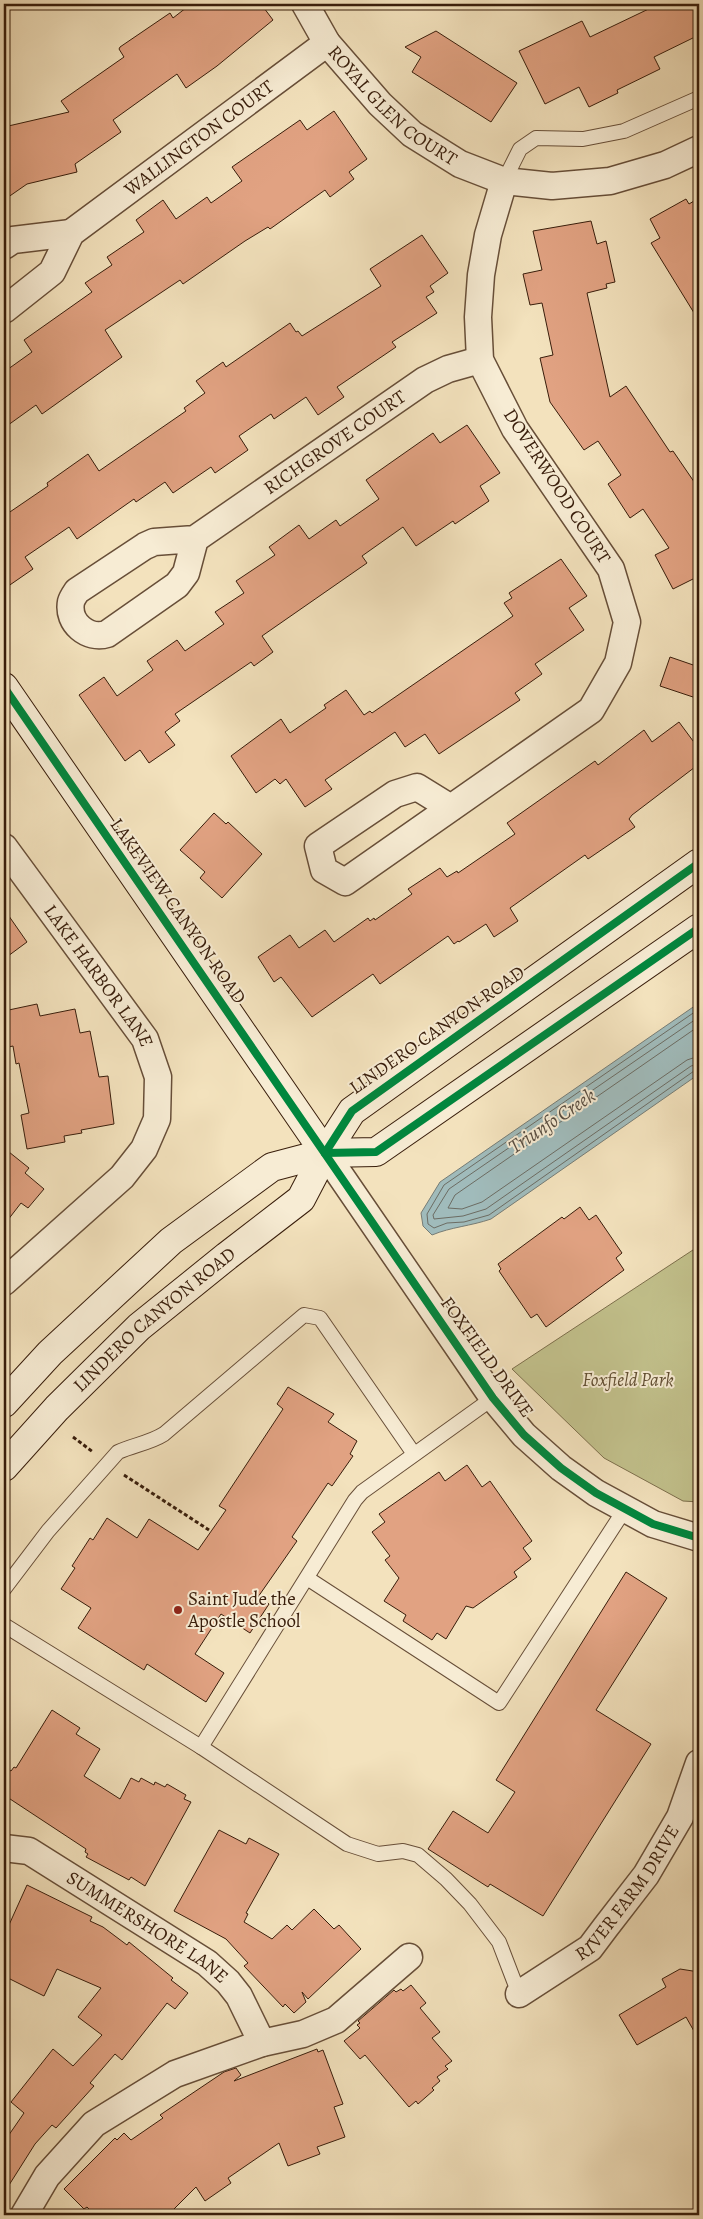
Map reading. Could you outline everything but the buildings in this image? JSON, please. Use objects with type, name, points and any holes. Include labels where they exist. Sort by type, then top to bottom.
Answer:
[{"type":"street","name":"ROYAL GLEN COURT","points":[[305,4],[327,43],[380,104],[412,134],[460,164],[504,180],[552,186],[610,181],[665,165],[699,149]]},
{"type":"street","name":"WALLINGTON COURT","points":[[4,310],[52,272],[70,233],[327,43]]},
{"type":"street","name":"DOVERWOOD COURT","points":[[451,808],[418,787],[395,794],[318,846],[324,870],[345,882],[451,808],[591,710],[618,663],[626,622],[611,569],[515,429],[480,360],[478,316],[482,274],[488,235],[504,180]]},
{"type":"street","name":"WALLINGTON COURT","points":[[4,246],[13,240],[70,233]]},
{"type":"street","name":"RICHGROVE COURT","points":[[195,539],[425,380],[448,369],[480,360]]},
{"type":"street","points":[[195,539],[186,573],[177,585],[107,634],[97,637],[83,632],[72,615],[71,601],[77,591],[154,542],[195,539]]},
{"type":"street","name":"LAKEVIEW CANYON ROAD","points":[[4,687],[325,1153]]},
{"type":"street","name":"LAKE HARBOR LANE","points":[[4,847],[145,1039],[158,1077],[157,1119],[144,1149],[122,1177],[4,1282]]},
{"type":"street","name":"LINDERO CANYON ROAD","points":[[4,1467],[57,1408],[139,1327],[227,1256],[301,1200],[325,1153],[352,1111],[699,863]]},
{"type":"street","points":[[4,1403],[50,1353],[171,1240],[272,1167],[325,1153],[376,1152],[699,928]]},
{"type":"street","name":"FOXFIELD DRIVE","points":[[325,1153],[493,1398],[524,1435],[561,1468],[596,1493],[653,1524],[699,1538]]},
{"type":"street","name":"RIVER FARM DRIVE","points":[[519,1994],[590,1948],[629,1898],[646,1876],[680,1817],[699,1762]]},
{"type":"street","name":"SUMMERSHORE LANE","points":[[4,1848],[29,1851],[208,1963],[228,1982],[239,1996],[262,2043]]},
{"type":"street","points":[[24,2215],[47,2176],[94,2124],[175,2074],[262,2043],[303,2034],[336,2020],[408,1958]]},
{"type":"lane","points":[[504,180],[520,149],[536,138],[583,140],[624,131],[699,98]]},
{"type":"lane","points":[[4,1589],[48,1530],[118,1452],[153,1441],[164,1434],[304,1315],[320,1318],[414,1454]]},
{"type":"lane","points":[[201,1747],[359,1496],[493,1398]]},
{"type":"lane","points":[[307,1578],[499,1703],[625,1509]]},
{"type":"lane","points":[[4,1625],[201,1747],[347,1844],[378,1854],[403,1851],[418,1855],[446,1879],[470,1904],[499,1942],[519,1994]]},
{"type":"path","points":[[73,1437],[107,1463],[209,1530]]},
{"type":"green space","name":"Foxfield Park","points":[[699,1246],[699,1502],[683,1501],[604,1458],[512,1369]]},
{"type":"water","name":"Triunfo Creek","points":[[699,1003],[699,1074],[491,1219],[432,1235],[423,1226],[421,1213],[440,1182]]},
{"type":"cycle path","points":[[4,687],[493,1398],[524,1435],[561,1468],[596,1493],[653,1524],[699,1538]]},
{"type":"cycle path","points":[[325,1153],[352,1111],[699,863]]},
{"type":"cycle path","points":[[325,1153],[376,1152],[699,928]]},
{"type":"place","name":"Saint Jude the Apostle School","points":[[178,1610]]}]
